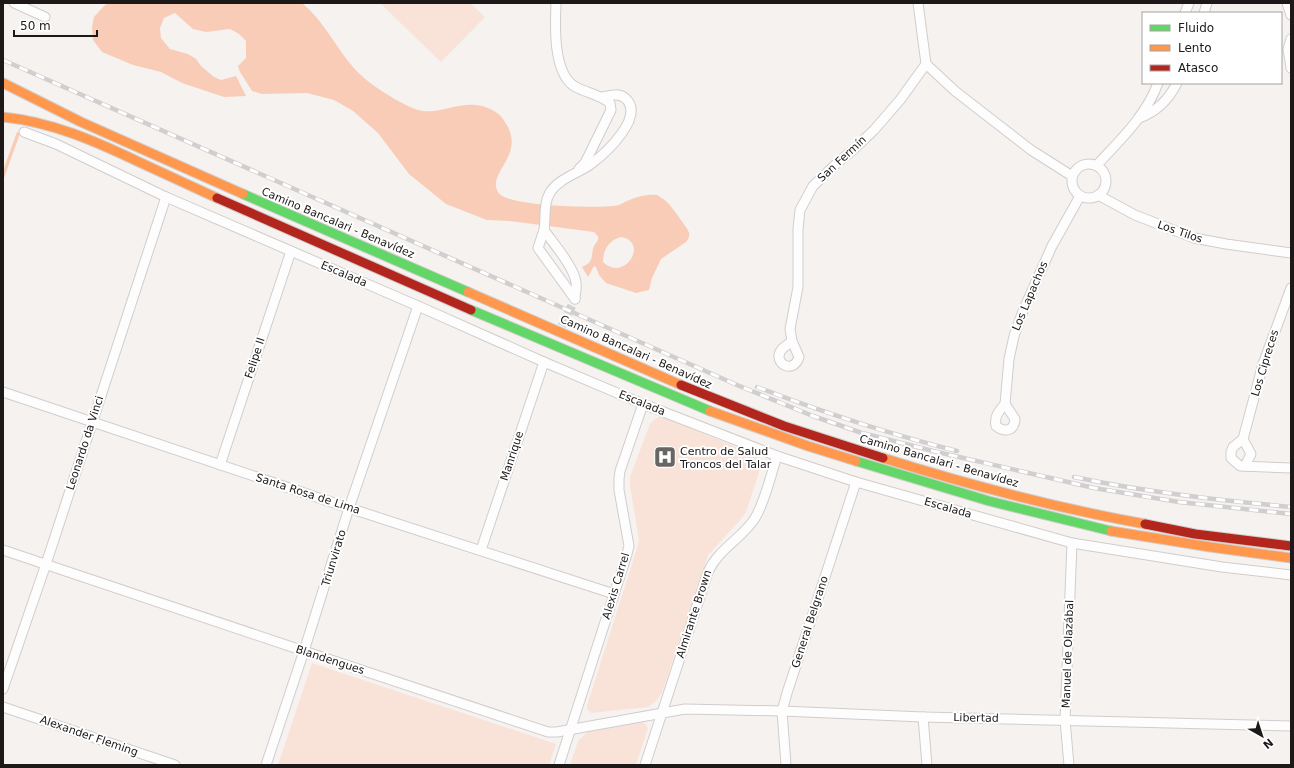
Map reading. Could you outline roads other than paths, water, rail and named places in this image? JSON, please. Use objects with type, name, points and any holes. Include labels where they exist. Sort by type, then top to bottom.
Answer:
[{"type":"main road","name":"Camino Bancalari - Benavídez","points":[[3,83],[81,122],[218,184],[677,384],[784,426],[937,475],[1056,506],[1195,534],[1291,546]]},
{"type":"main road","name":"Camino Bancalari - Benavídez","points":[[3,117],[22,119],[52,126],[97,142],[250,213],[440,296],[725,417],[808,446],[988,501],[1106,530],[1226,550],[1291,558]]},
{"type":"street","points":[[14,3],[45,17]]},
{"type":"street","points":[[556,3],[558,59],[566,79],[582,90],[602,97],[610,103],[611,110],[584,163],[576,173]]},
{"type":"street","points":[[918,3],[926,64],[954,91],[1031,150],[1072,176]]},
{"type":"street","points":[[1287,3],[1291,15]]},
{"type":"street","points":[[1291,38],[1288,49],[1291,68]]},
{"type":"street","name":"San Fermín","points":[[792,341],[790,329],[798,287],[798,229],[800,210],[813,186],[874,130],[900,100],[926,64]]},
{"type":"street","points":[[1097,165],[1139,118],[1154,94],[1158,84]]},
{"type":"street","points":[[1139,118],[1151,114],[1173,92],[1177,84]]},
{"type":"street","points":[[544,230],[566,260],[573,273],[576,283],[575,299],[538,248],[544,230],[546,201],[550,192],[556,186],[591,164],[625,129],[631,119],[632,108],[623,96],[615,95],[602,97]]},
{"type":"street","name":"Escalada","points":[[24,132],[56,144],[166,197],[544,362],[643,404],[777,456],[856,482],[1072,544],[1222,567],[1291,575]]},
{"type":"street","points":[[599,135],[612,143]]},
{"type":"street","points":[[1087,163],[1097,165],[1105,174],[1106,186],[1098,195],[1089,198],[1080,196],[1073,188],[1072,176],[1082,165],[1087,163]]},
{"type":"street","name":"Los Tilos","points":[[1098,195],[1135,215],[1194,238],[1291,253]]},
{"type":"street","name":"Los Lapachos","points":[[1005,404],[1009,359],[1014,336],[1052,246],[1080,196]]},
{"type":"street","name":"Leonardo da Vinci","points":[[3,689],[46,564],[166,197]]},
{"type":"street","name":"Felipe II","points":[[220,465],[291,251]]},
{"type":"street","name":"Los Cipreces","points":[[1246,466],[1240,466],[1231,458],[1231,452],[1233,447],[1243,439],[1263,364],[1291,288]]},
{"type":"street","name":"Triunvirato","points":[[266,765],[349,508],[418,306]]},
{"type":"street","name":"Manrique","points":[[481,550],[544,362]]},
{"type":"street","name":"Santa Rosa de Lima","points":[[3,392],[349,508],[614,594]]},
{"type":"street","name":"Alexis Carrel","points":[[559,765],[629,546],[619,490],[620,471],[643,404]]},
{"type":"street","points":[[1243,439],[1251,454],[1246,466],[1291,468]]},
{"type":"street","name":"Almirante Brown","points":[[645,765],[708,572],[714,560],[749,526],[755,518],[760,508],[777,456]]},
{"type":"street","name":"General Belgrano","points":[[786,765],[782,711],[789,685],[856,482]]},
{"type":"street","name":"Manuel de Olazábal","points":[[1069,765],[1065,720],[1072,544]]},
{"type":"street","name":"Blandengues","points":[[3,550],[548,732],[571,730],[662,713]]},
{"type":"street","name":"Alexander Fleming","points":[[3,707],[175,765]]},
{"type":"street","name":"Libertad","points":[[662,713],[685,709],[782,711],[923,717],[1291,726]]},
{"type":"street","points":[[923,717],[927,765]]},
{"type":"waterway","points":[[3,176],[18,134]]},
{"type":"tunnel","points":[[562,326],[575,299]]},
{"type":"railway","points":[[3,60],[737,385],[813,416],[862,433],[1094,488],[1179,502],[1291,514]]},
{"type":"railway","points":[[757,387],[856,422],[957,451]]},
{"type":"railway","points":[[1074,477],[1155,491],[1291,507]]},
{"type":"place","name":"Centro de Salud Troncos del Talar","points":[[665,457]]}]
